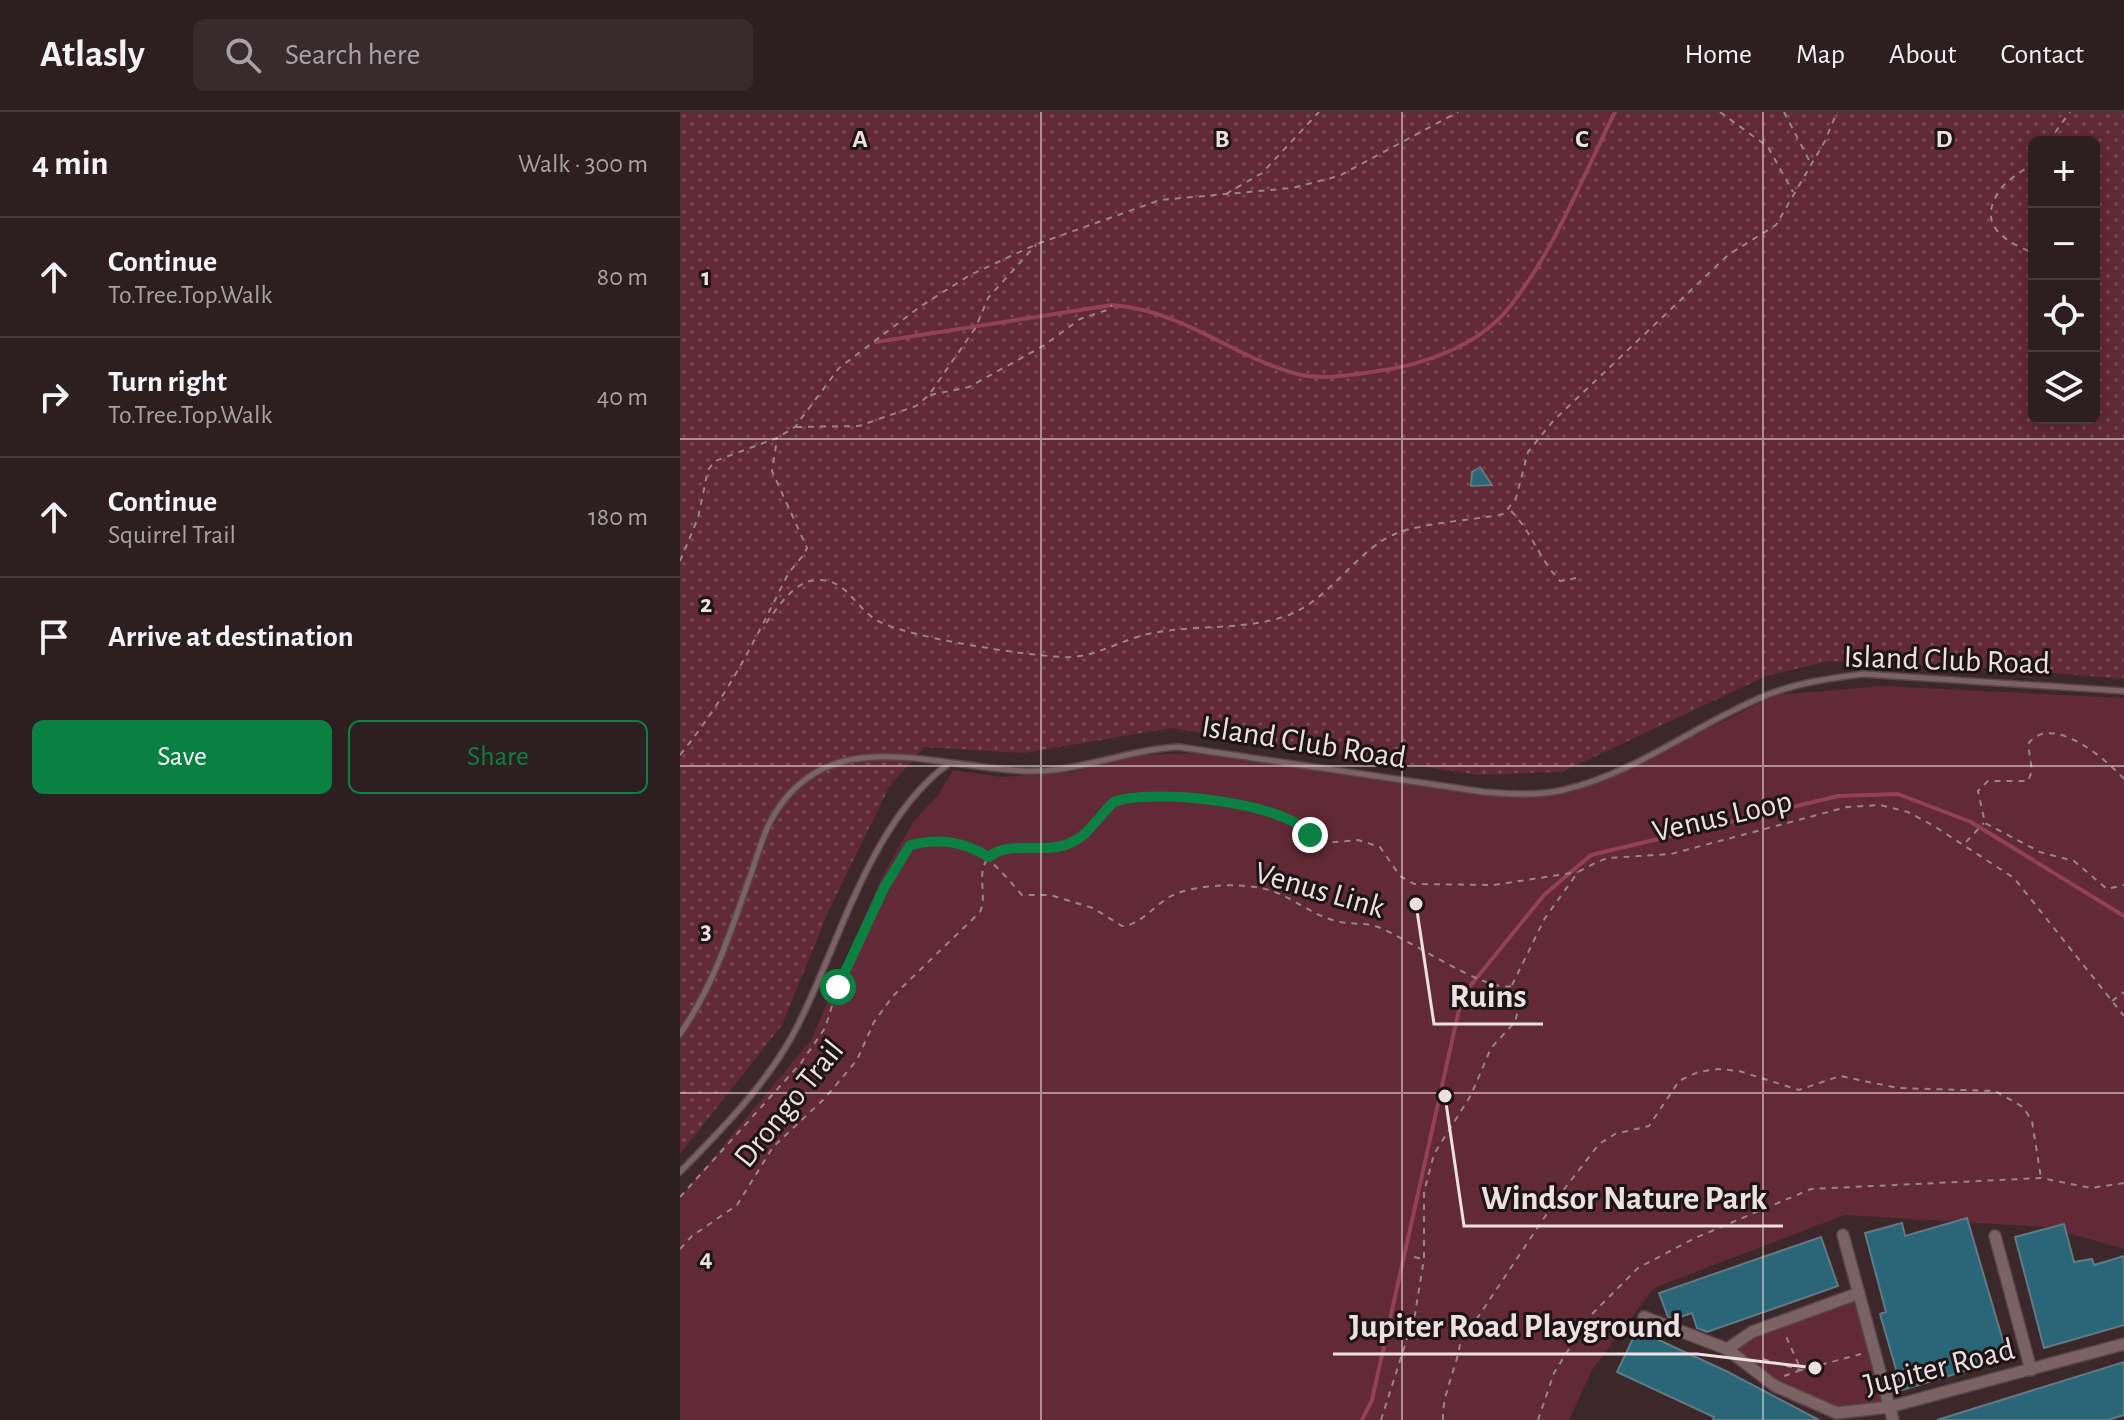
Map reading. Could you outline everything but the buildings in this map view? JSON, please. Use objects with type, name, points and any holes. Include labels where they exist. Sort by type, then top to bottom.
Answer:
[{"type":"street","points":[[1843,1235],[1893,1420]]},
{"type":"street","points":[[1995,1236],[2031,1370]]},
{"type":"street","points":[[1727,1349],[1752,1332],[1859,1293]]},
{"type":"street","name":"Jupiter Road","points":[[1644,1317],[1727,1349],[1775,1386],[1837,1413],[1889,1407],[2124,1344]]},
{"type":"lane","name":"Island Club Road","points":[[680,1034],[718,969],[770,823],[788,795],[803,780],[842,761],[903,757],[1008,772],[1055,770],[1158,748],[1179,747],[1484,792],[1524,794],[1560,790],[1623,771],[1739,708],[1770,694],[1826,678],[1863,674],[2124,691]]},
{"type":"lane","points":[[680,1172],[754,1091],[797,1026],[839,925],[874,860],[918,790],[949,763]]},
{"type":"path","points":[[1224,194],[1262,173],[1319,112]]},
{"type":"path","points":[[680,561],[703,504],[708,470],[715,461],[777,438],[795,427],[839,368],[921,306],[970,275],[1037,244],[1160,200],[1292,188],[1339,176],[1458,112]]},
{"type":"path","points":[[1720,112],[1768,147],[1794,193]]},
{"type":"path","points":[[1784,112],[1810,163]]},
{"type":"path","points":[[1510,510],[1528,452],[1553,421],[1728,255],[1776,225],[1825,141],[1837,112]]},
{"type":"path","points":[[2052,136],[2070,112]]},
{"type":"path","points":[[2028,168],[2001,188],[1992,206],[1992,223],[2003,240],[2028,250]]},
{"type":"path","points":[[795,427],[859,426],[916,406],[929,395],[976,327],[988,298],[1037,244]]},
{"type":"path","points":[[929,395],[969,387],[1043,346],[1080,319],[1107,310],[1112,305]]},
{"type":"path","points":[[680,755],[716,711],[766,623],[789,572],[807,548],[772,471],[777,438]]},
{"type":"path","points":[[1510,510],[1527,527],[1546,566],[1560,581],[1582,577]]},
{"type":"path","points":[[766,623],[789,594],[806,582],[823,579],[846,590],[880,622],[943,639],[1060,657],[1087,657],[1149,634],[1259,624],[1289,615],[1330,590],[1372,550],[1397,533],[1510,510]]},
{"type":"path","points":[[1985,823],[1979,788],[1988,781],[2028,781],[2032,771],[2028,744],[2040,733],[2054,732],[2080,743],[2124,779]]},
{"type":"path","name":"Venus Loop","points":[[989,857],[1002,850],[1053,849],[1071,843],[1093,828],[1109,807],[1121,800],[1211,799],[1274,811],[1292,818],[1323,843],[1367,842],[1380,847],[1400,876],[1414,884],[1494,885],[1578,872],[1608,858],[1671,854],[1847,807],[1880,805],[1908,812],[1965,843],[2014,878],[2034,899],[2124,1016]]},
{"type":"path","points":[[1965,843],[1985,823]]},
{"type":"path","points":[[1985,823],[2040,852],[2074,861],[2107,889],[2124,885]]},
{"type":"path","points":[[680,1197],[801,1063],[825,1028],[838,987],[877,902],[910,845],[932,840],[958,842],[989,857]]},
{"type":"path","name":"Venus Link","points":[[989,857],[1022,895],[1050,895],[1093,908],[1122,926],[1134,924],[1159,901],[1180,892],[1253,887],[1275,892],[1305,911],[1339,922],[1374,925],[1411,941],[1482,981],[1502,988],[1511,986]]},
{"type":"path","name":"Drongo Trail","points":[[680,1249],[692,1236],[737,1205],[773,1147],[825,1098],[857,1060],[874,1022],[893,996],[980,912],[985,895],[983,871],[989,857]]},
{"type":"path","points":[[1381,1420],[1415,1314],[1424,1259],[1424,1192],[1434,1154],[1471,1095],[1491,1048],[1515,1022],[1518,1010],[1511,986],[1545,918],[1578,872]]},
{"type":"path","points":[[2111,1002],[2124,992]]},
{"type":"path","points":[[1443,1420],[1443,1408],[1456,1371],[1460,1344],[1558,1197],[1599,1144],[1615,1134],[1649,1126],[1679,1081],[1698,1072],[1718,1069],[1739,1071],[1799,1090],[1840,1076],[1898,1088],[1995,1091],[2023,1107],[2032,1121],[2041,1178]]},
{"type":"path","points":[[1538,1420],[1554,1373],[1589,1317],[1610,1292],[1638,1268],[1695,1238],[1811,1189],[2041,1178],[2091,1188],[2124,1183]]},
{"type":"path","points":[[1414,1257],[1424,1259]]},
{"type":"path","points":[[1779,1322],[1801,1370]]},
{"type":"path","points":[[1775,1386],[1782,1377],[1862,1353]]},
{"type":"path","points":[[1757,1358],[1801,1370]]},
{"type":"shaded area","points":[[680,112],[2124,112],[2124,679],[2016,670],[1829,661],[1766,676],[1562,772],[1478,775],[1171,728],[1024,753],[924,747],[889,787],[828,912],[782,1025],[680,1154]]},
{"type":"shaded area","points":[[1881,686],[2124,698],[2124,1249],[2048,1227],[1845,1215],[1654,1288],[1592,1370],[1569,1420],[680,1420],[680,1198],[811,1040],[882,877],[913,822],[939,794],[953,770],[1002,777],[1072,772],[1139,755],[1204,753],[1481,793],[1536,795],[1600,782],[1776,695]]},
{"type":"shaded area","points":[[1859,1293],[1889,1407],[1819,1408],[1727,1349],[1779,1322]]},
{"type":"waterway","points":[[876,342],[1112,305],[1162,315],[1270,365],[1304,375],[1357,374],[1431,359],[1481,334],[1495,323],[1524,288],[1566,214],[1615,112]]},
{"type":"waterway","points":[[1362,1420],[1372,1400],[1462,996],[1544,895],[1591,855],[1838,796],[1898,794],[1971,822],[2124,916]]},
{"type":"place","name":"Ruins","points":[[1416,904]]},
{"type":"place","name":"Windsor Nature Park","points":[[1445,1096]]},
{"type":"place","name":"Jupiter Road Playground","points":[[1815,1368]]},
{"type":"route","points":[[838,987],[884,888],[910,845],[932,840],[958,842],[989,857],[1002,850],[1053,849],[1071,843],[1093,828],[1114,802],[1161,798],[1211,799],[1274,811],[1292,818],[1310,835]]}]
